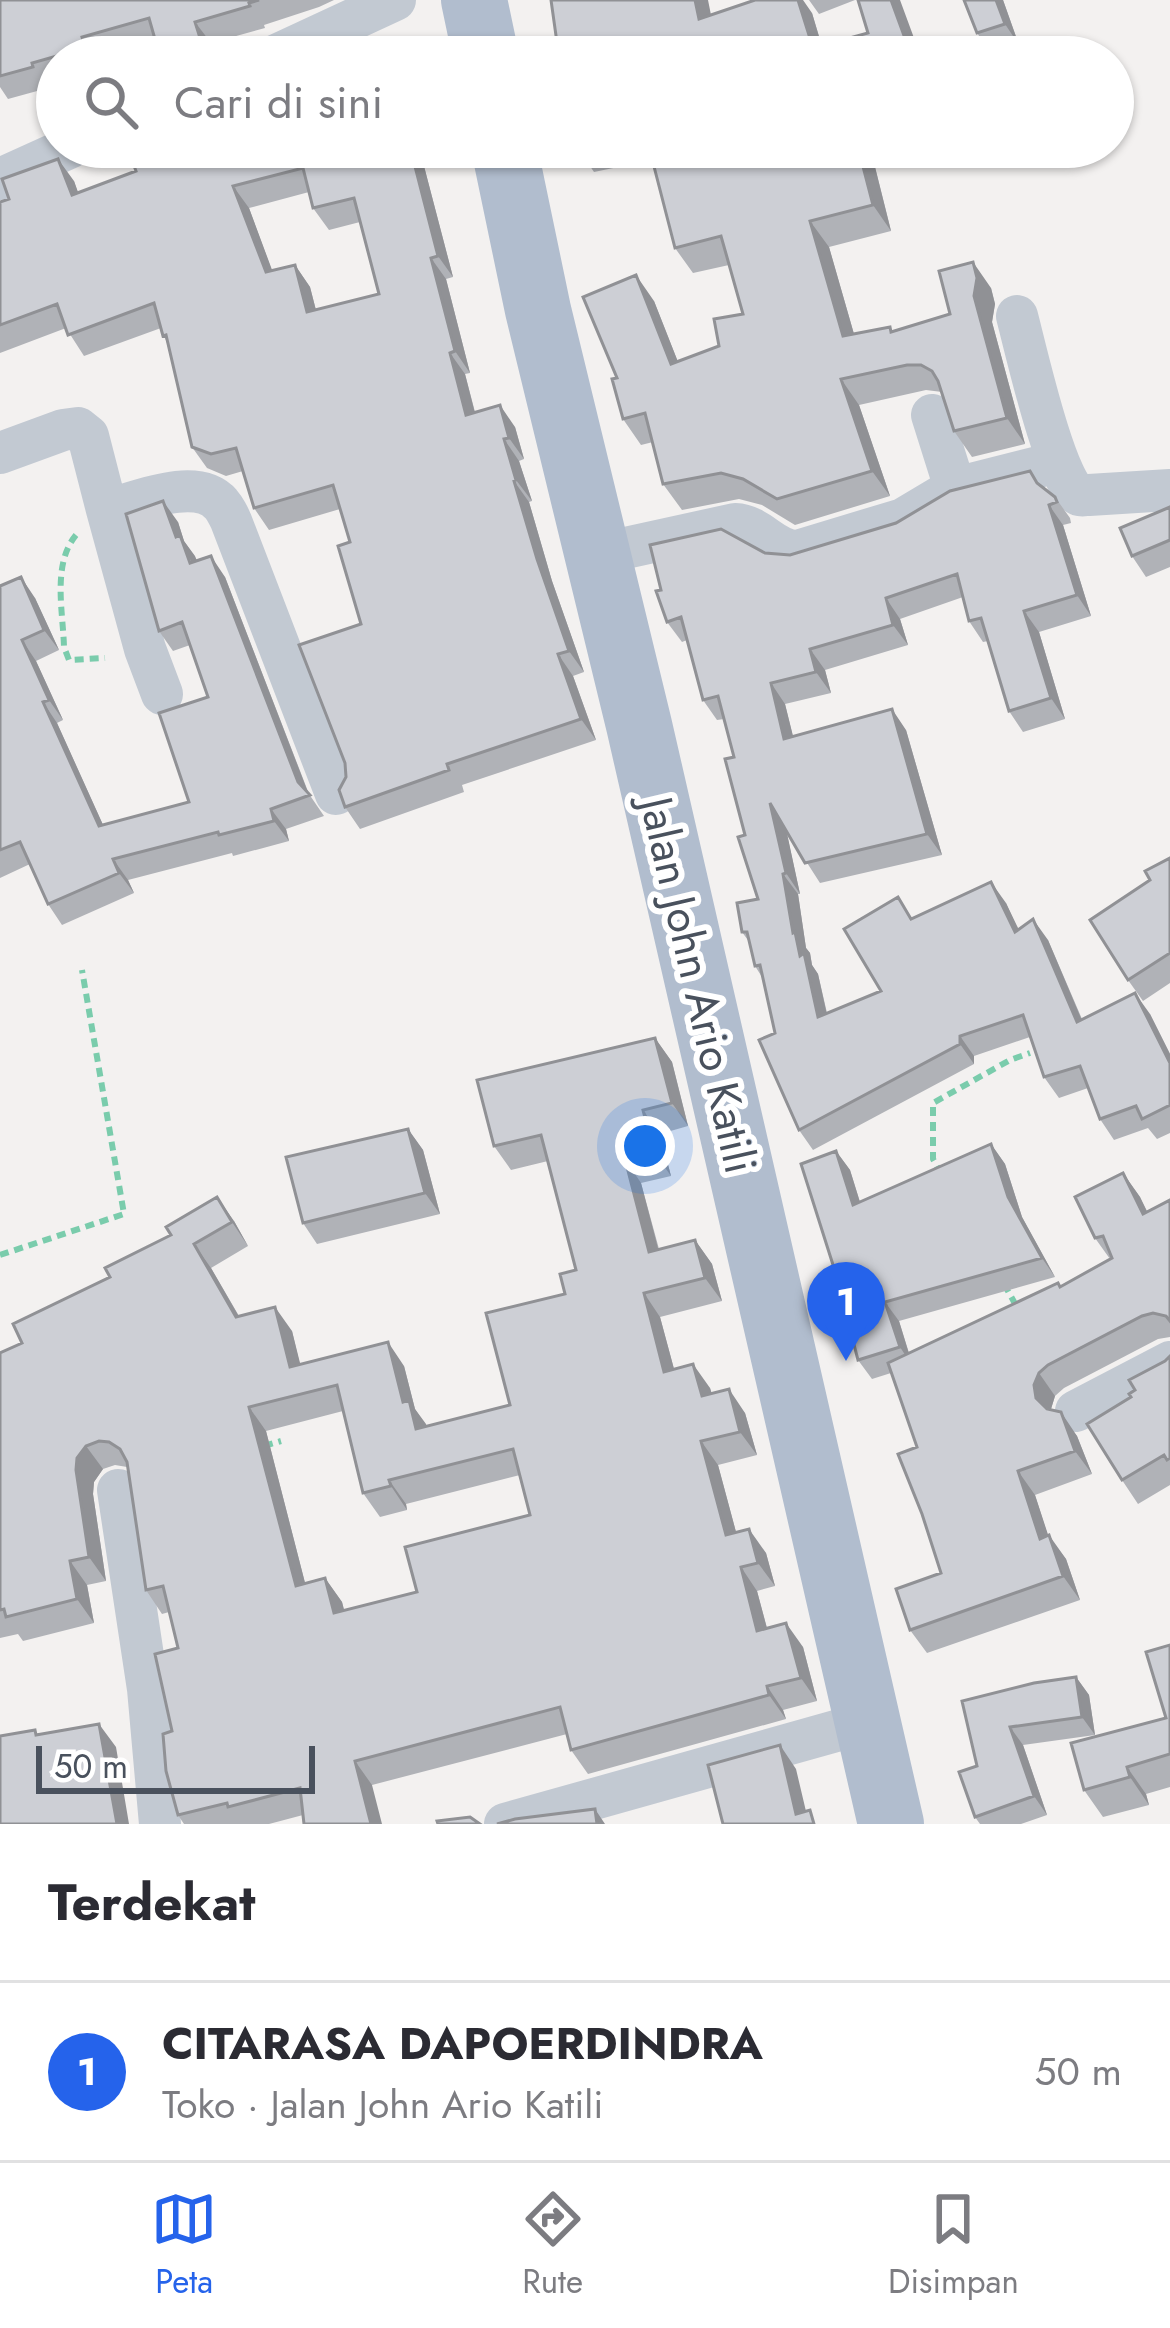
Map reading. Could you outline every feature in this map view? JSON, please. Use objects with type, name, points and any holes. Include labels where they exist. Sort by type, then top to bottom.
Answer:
[{"type":"main road","points":[[474,0],[482,36]]},
{"type":"main road","name":"Jalan John Ario Katili","points":[[508,168],[891,1824]]},
{"type":"street","points":[[317,36],[395,0]]},
{"type":"street","points":[[0,179],[36,163]]},
{"type":"street","points":[[1017,316],[1058,462],[1069,484],[1080,495],[1170,490]]},
{"type":"street","points":[[932,415],[955,488]]},
{"type":"street","points":[[0,453],[63,430],[78,428],[88,436],[145,649],[162,694]]},
{"type":"street","points":[[598,554],[735,524],[756,529],[786,551],[796,551],[903,519],[955,488],[1058,462]]},
{"type":"street","points":[[106,510],[187,489],[222,504],[336,794]]},
{"type":"street","points":[[1076,1412],[1170,1362]]},
{"type":"street","points":[[118,1490],[148,1689],[160,1824]]},
{"type":"street","points":[[505,1824],[868,1722]]},
{"type":"path","points":[[106,510],[71,538],[61,564],[64,647],[70,660],[145,649]]},
{"type":"path","points":[[0,1255],[124,1214],[82,970]]},
{"type":"path","points":[[944,1179],[933,1159],[933,1103],[1030,1053]]},
{"type":"path","points":[[999,1276],[1021,1314]]},
{"type":"building","points":[[0,0],[259,0],[195,22],[199,36],[154,36],[149,18],[86,36],[36,36],[33,67],[0,76]]},
{"type":"building","points":[[551,0],[695,0],[699,19],[755,0],[798,0],[809,36],[556,36]]},
{"type":"building","points":[[858,0],[891,0],[904,36],[857,36],[868,33]]},
{"type":"building","points":[[964,0],[996,0],[1005,24],[977,33]]},
{"type":"building","points":[[36,167],[62,168],[72,195],[135,168],[303,168],[415,168],[438,256],[431,258],[466,415],[500,405],[514,481],[569,651],[558,654],[581,719],[447,764],[449,770],[345,807],[339,790],[346,777],[345,763],[299,645],[361,624],[338,546],[350,542],[333,485],[254,508],[236,448],[211,454],[192,447],[154,303],[68,335],[57,304],[0,325],[0,202],[9,199],[2,179]],"holes":[[[303,168],[313,208],[354,198],[379,294],[307,312],[295,265],[266,272],[233,186]]]},
{"type":"building","points":[[654,168],[863,168],[873,205],[810,221],[843,336],[890,327],[891,332],[950,314],[939,271],[973,262],[974,296],[1007,418],[954,431],[932,371],[907,365],[841,379],[872,471],[777,499],[743,479],[721,473],[663,484],[645,413],[623,419],[612,379],[617,378],[583,297],[636,275],[671,364],[719,346],[714,319],[743,314],[721,236],[675,248]]},
{"type":"building","points":[[1030,471],[1057,502],[1049,505],[1077,595],[1024,611],[1051,698],[1009,711],[981,618],[969,621],[957,574],[886,598],[893,625],[810,649],[816,672],[771,683],[784,739],[892,709],[927,834],[805,863],[770,803],[793,933],[800,956],[804,953],[818,1017],[881,991],[844,929],[898,897],[911,919],[991,882],[1015,932],[1033,919],[1077,1022],[1135,993],[1170,1063],[1170,1105],[1142,1119],[1136,1106],[1100,1119],[1080,1066],[1044,1077],[1023,1015],[960,1036],[960,1044],[799,1130],[759,1040],[775,1033],[760,965],[755,966],[747,932],[742,932],[737,903],[758,899],[738,837],[745,835],[725,759],[734,757],[718,696],[703,700],[681,617],[667,622],[656,591],[661,590],[650,545],[721,529],[765,553],[790,555],[896,523],[950,491]]},
{"type":"building","points":[[163,501],[190,563],[211,556],[298,782],[310,795],[271,809],[274,821],[113,859],[119,873],[48,904],[20,842],[0,850],[0,586],[21,577],[44,630],[22,640],[49,700],[43,702],[99,826],[189,802],[159,713],[208,697],[182,622],[159,631],[126,514]]},
{"type":"building","points":[[1170,507],[1170,540],[1132,556],[1120,528]]},
{"type":"building","points":[[1170,858],[1170,953],[1128,980],[1090,920],[1150,880],[1145,871]]},
{"type":"building","points":[[655,1038],[672,1103],[643,1110],[654,1152],[625,1159],[649,1252],[695,1240],[705,1278],[644,1293],[664,1372],[693,1364],[702,1396],[729,1389],[740,1432],[701,1441],[726,1535],[749,1529],[758,1563],[741,1567],[757,1631],[786,1623],[801,1678],[767,1686],[769,1695],[571,1750],[560,1707],[355,1761],[371,1824],[304,1824],[300,1788],[178,1815],[166,1771],[163,1734],[172,1731],[155,1654],[178,1648],[163,1586],[146,1590],[127,1462],[120,1449],[99,1441],[86,1446],[77,1458],[89,1557],[70,1561],[77,1599],[6,1617],[4,1609],[0,1610],[0,1353],[22,1343],[13,1324],[110,1277],[105,1268],[171,1235],[166,1227],[217,1197],[232,1222],[194,1244],[236,1317],[275,1307],[290,1367],[388,1342],[403,1402],[409,1400],[416,1429],[510,1405],[486,1313],[565,1294],[560,1274],[576,1270],[541,1135],[494,1146],[477,1080]],"holes":[[[337,1385],[363,1493],[391,1486],[389,1480],[513,1449],[530,1515],[405,1547],[417,1592],[334,1613],[325,1578],[296,1586],[249,1407]]]},
{"type":"building","points":[[408,1129],[425,1193],[303,1223],[286,1157]]},
{"type":"building","points":[[991,1144],[1008,1197],[1042,1258],[885,1302],[900,1347],[858,1360],[801,1164],[836,1151],[853,1205]]},
{"type":"building","points":[[1123,1173],[1143,1214],[1170,1200],[1170,1321],[1153,1313],[1142,1316],[1039,1373],[1036,1398],[1047,1409],[1061,1412],[1075,1451],[1018,1471],[1040,1539],[1049,1535],[1063,1576],[910,1630],[896,1589],[941,1573],[898,1454],[917,1447],[888,1363],[1058,1283],[1060,1287],[1112,1258],[1103,1236],[1095,1238],[1075,1197]]},
{"type":"building","points":[[1170,1356],[1170,1458],[1164,1455],[1122,1480],[1087,1424],[1131,1397],[1135,1390],[1129,1380]]},
{"type":"building","points":[[1170,1645],[1170,1754],[1127,1767],[1130,1777],[1084,1790],[1071,1743],[1166,1718],[1146,1652]]},
{"type":"building","points":[[1076,1677],[1082,1717],[1010,1727],[1034,1796],[975,1817],[959,1772],[977,1766],[962,1701]]},
{"type":"building","points":[[99,1724],[117,1824],[0,1824],[0,1736]]},
{"type":"building","points":[[780,1745],[796,1814],[810,1810],[814,1824],[723,1824],[708,1765]]},
{"type":"building","points":[[595,1809],[597,1824],[497,1824],[515,1819]]},
{"type":"building","points":[[470,1817],[480,1824],[437,1821]]},
{"type":"place","name":"CITARASA DAPOERDINDRA","points":[[846,1361]]}]
